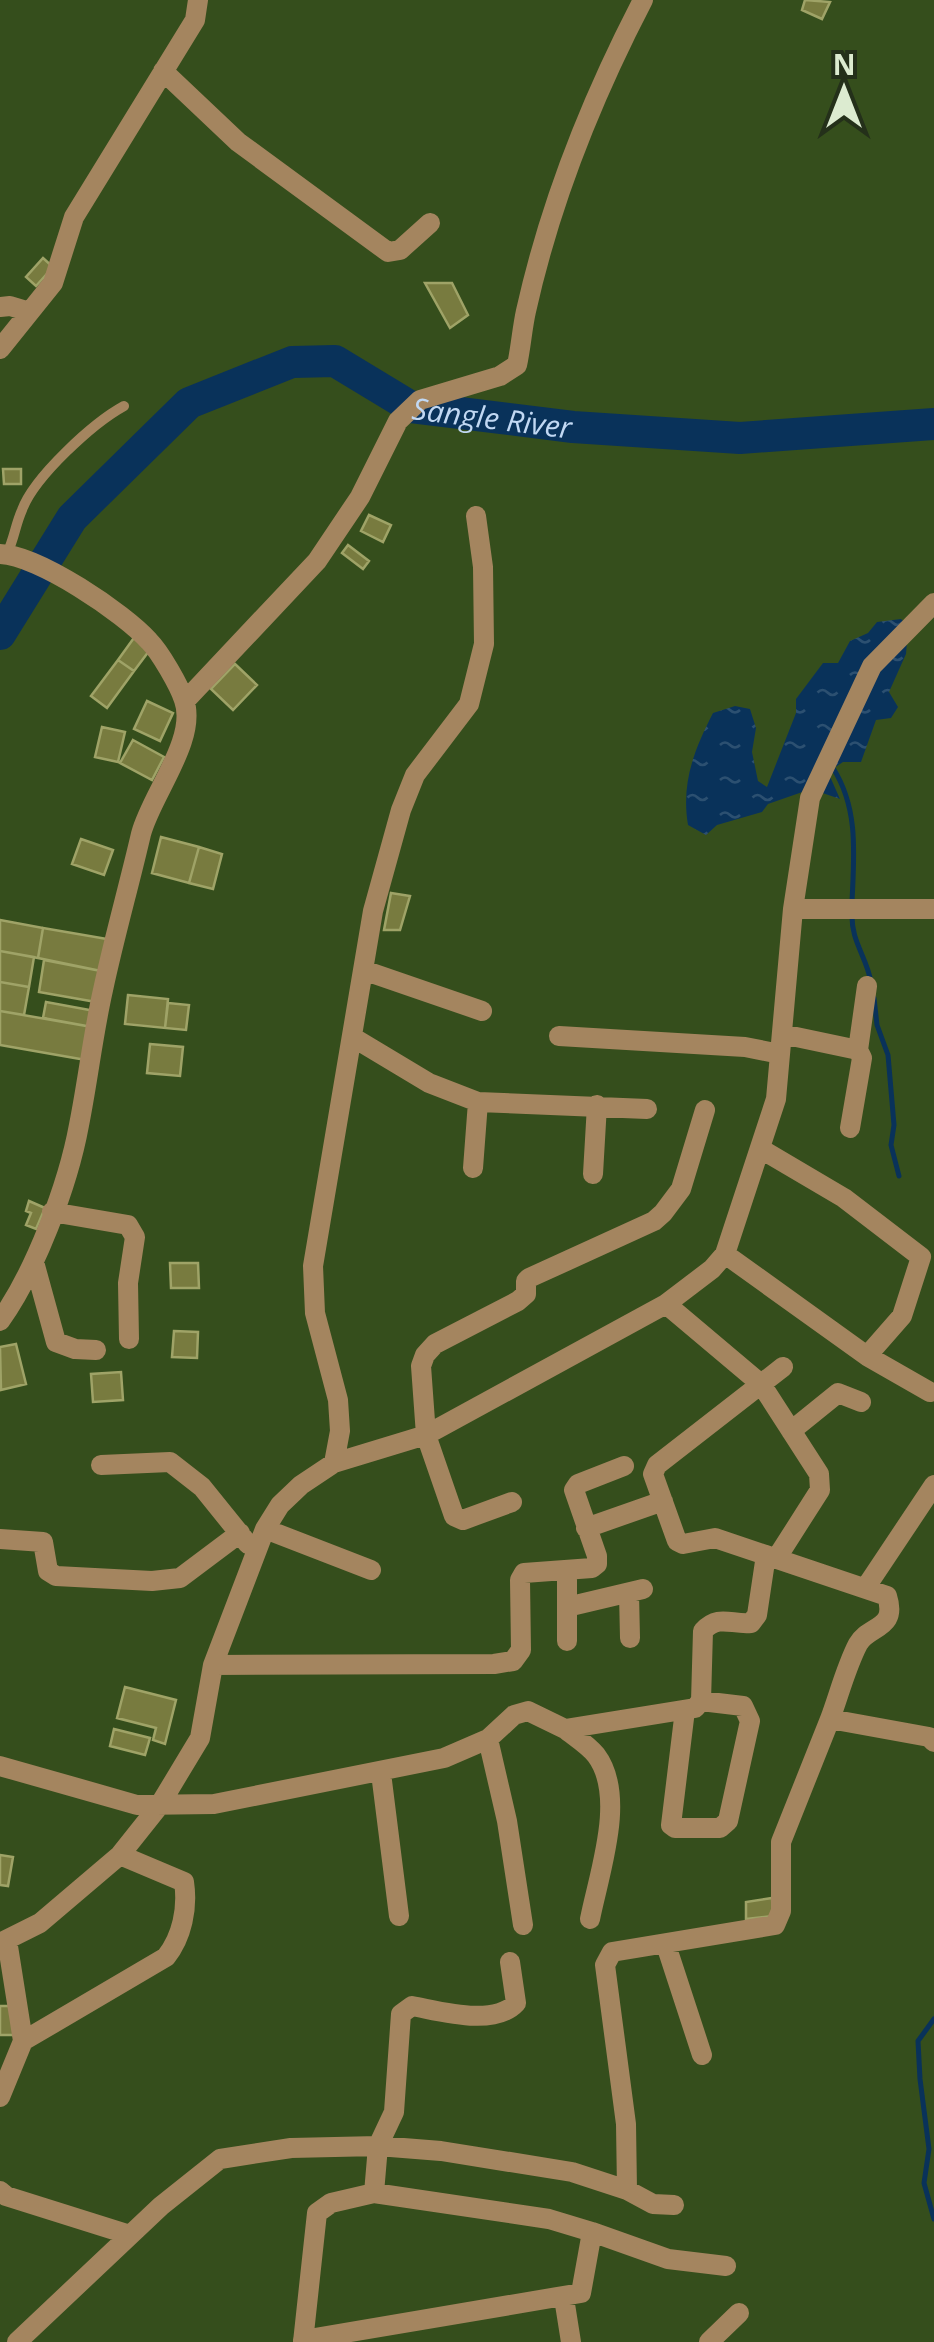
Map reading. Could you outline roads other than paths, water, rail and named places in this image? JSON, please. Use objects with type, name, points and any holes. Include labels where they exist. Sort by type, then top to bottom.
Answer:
[{"type":"street","points":[[0,349],[53,282],[74,217],[195,20],[198,0]]},
{"type":"street","points":[[184,701],[316,561],[360,497],[398,420],[420,400],[500,376],[517,364],[525,314],[560,194],[606,72],[643,0]]},
{"type":"street","points":[[162,72],[250,151],[388,252],[400,250],[430,223]]},
{"type":"street","points":[[0,307],[30,312]]},
{"type":"street","points":[[334,1463],[340,1432],[338,1400],[315,1313],[313,1266],[373,911],[401,810],[415,775],[469,704],[484,644],[483,567],[476,516]]},
{"type":"street","points":[[0,1321],[34,1262],[78,1130],[102,992],[148,810],[168,775],[186,726],[184,701],[154,645],[129,620],[63,579],[3,554]]},
{"type":"street","points":[[0,2098],[23,2041],[4,1942],[40,1922],[120,1855],[159,1806],[200,1738],[213,1665],[264,1528],[291,1495],[334,1463],[426,1435],[666,1304],[725,1254],[776,1099],[793,908],[810,798],[872,666],[930,607]]},
{"type":"street","points":[[793,908],[934,908]]},
{"type":"street","points":[[363,970],[482,1011]]},
{"type":"street","points":[[850,1128],[862,1058],[858,1050],[867,986]]},
{"type":"street","points":[[559,1036],[858,1050]]},
{"type":"street","points":[[354,1038],[429,1083],[478,1102],[647,1109]]},
{"type":"street","points":[[473,1168],[478,1102]]},
{"type":"street","points":[[593,1174],[596,1104]]},
{"type":"street","points":[[512,1502],[464,1520],[454,1516],[426,1435],[420,1366],[425,1355],[436,1344],[518,1301],[526,1294],[529,1278],[654,1221],[681,1189],[705,1110]]},
{"type":"street","points":[[761,1149],[844,1198],[920,1257],[902,1316],[867,1356]]},
{"type":"street","points":[[52,1212],[128,1225],[135,1237],[128,1283],[129,1339]]},
{"type":"street","points":[[725,1254],[867,1356],[930,1392]]},
{"type":"street","points":[[34,1262],[56,1342],[75,1349],[96,1350]]},
{"type":"street","points":[[565,1729],[693,1706],[743,1706],[750,1721],[728,1820],[720,1828],[670,1825],[693,1706],[703,1631],[711,1622],[721,1619],[752,1623],[771,1557],[822,1482],[761,1384],[666,1304]]},
{"type":"street","points":[[627,2190],[626,2124],[605,1965],[612,1952],[630,1947],[666,1946],[775,1925],[781,1910],[782,1842],[859,1642],[867,1633],[877,1631],[889,1608],[887,1596],[866,1587],[714,1538],[683,1544],[678,1541],[653,1474],[657,1465],[783,1366]]},
{"type":"street","points":[[791,1430],[838,1393],[862,1402]]},
{"type":"street","points":[[101,1464],[170,1462],[202,1486],[256,1554]]},
{"type":"street","points":[[213,1665],[513,1661],[521,1650],[520,1580],[524,1573],[592,1568],[596,1564],[598,1556],[574,1490],[578,1484],[624,1466]]},
{"type":"street","points":[[866,1587],[934,1485]]},
{"type":"street","points":[[586,1528],[663,1501]]},
{"type":"street","points":[[264,1528],[371,1570]]},
{"type":"street","points":[[0,1540],[44,1542],[48,1571],[56,1576],[152,1581],[180,1578],[240,1532]]},
{"type":"street","points":[[566,1641],[567,1570]]},
{"type":"street","points":[[567,1606],[636,1591],[630,1638]]},
{"type":"street","points":[[0,1766],[138,1806],[214,1804],[444,1758],[488,1739],[514,1715],[528,1711],[565,1729],[595,1753],[603,1767],[612,1809],[590,1918]]},
{"type":"street","points":[[830,1719],[932,1736]]},
{"type":"street","points":[[488,1739],[507,1821],[522,1925]]},
{"type":"street","points":[[382,1772],[399,1916]]},
{"type":"street","points":[[23,2041],[166,1957],[179,1942],[184,1882],[120,1855]]},
{"type":"street","points":[[666,1946],[702,2055]]},
{"type":"street","points":[[374,2193],[378,2146],[394,2112],[401,2014],[412,2006],[488,2015],[510,2010],[516,2003],[510,1962]]},
{"type":"street","points":[[18,2342],[130,2235],[220,2159],[291,2148],[378,2146],[572,2172],[627,2190],[653,2204],[674,2205]]},
{"type":"street","points":[[0,2191],[130,2235]]},
{"type":"street","points":[[592,2232],[581,2293],[303,2341],[317,2213],[331,2203],[374,2193],[513,2213],[592,2232],[656,2256],[726,2266]]},
{"type":"street","points":[[564,2298],[571,2342]]},
{"type":"street","points":[[709,2342],[739,2312]]},
{"type":"lane","points":[[3,554],[18,532],[20,512],[41,476],[105,416],[124,406]]},
{"type":"water","points":[[901,619],[916,634],[907,642],[906,654],[889,692],[898,707],[891,718],[876,720],[861,762],[843,762],[828,772],[840,799],[811,789],[768,804],[762,812],[717,825],[706,835],[688,825],[686,795],[691,767],[713,713],[735,706],[750,709],[756,728],[752,752],[758,781],[767,787],[796,713],[796,699],[823,663],[838,663],[850,641],[868,633],[877,622]]},
{"type":"waterway","name":"Sangle River","points":[[0,634],[72,518],[189,403],[292,362],[335,361],[411,407],[573,427],[740,438],[934,424]]},
{"type":"waterway","points":[[833,768],[851,816],[852,902]]},
{"type":"waterway","points":[[852,913],[854,932],[871,982]]},
{"type":"waterway","points":[[874,998],[877,1025],[888,1055],[894,1125],[891,1145],[899,1176]]},
{"type":"waterway","points":[[934,2019],[918,2041],[929,2149],[924,2183],[934,2219]]}]
